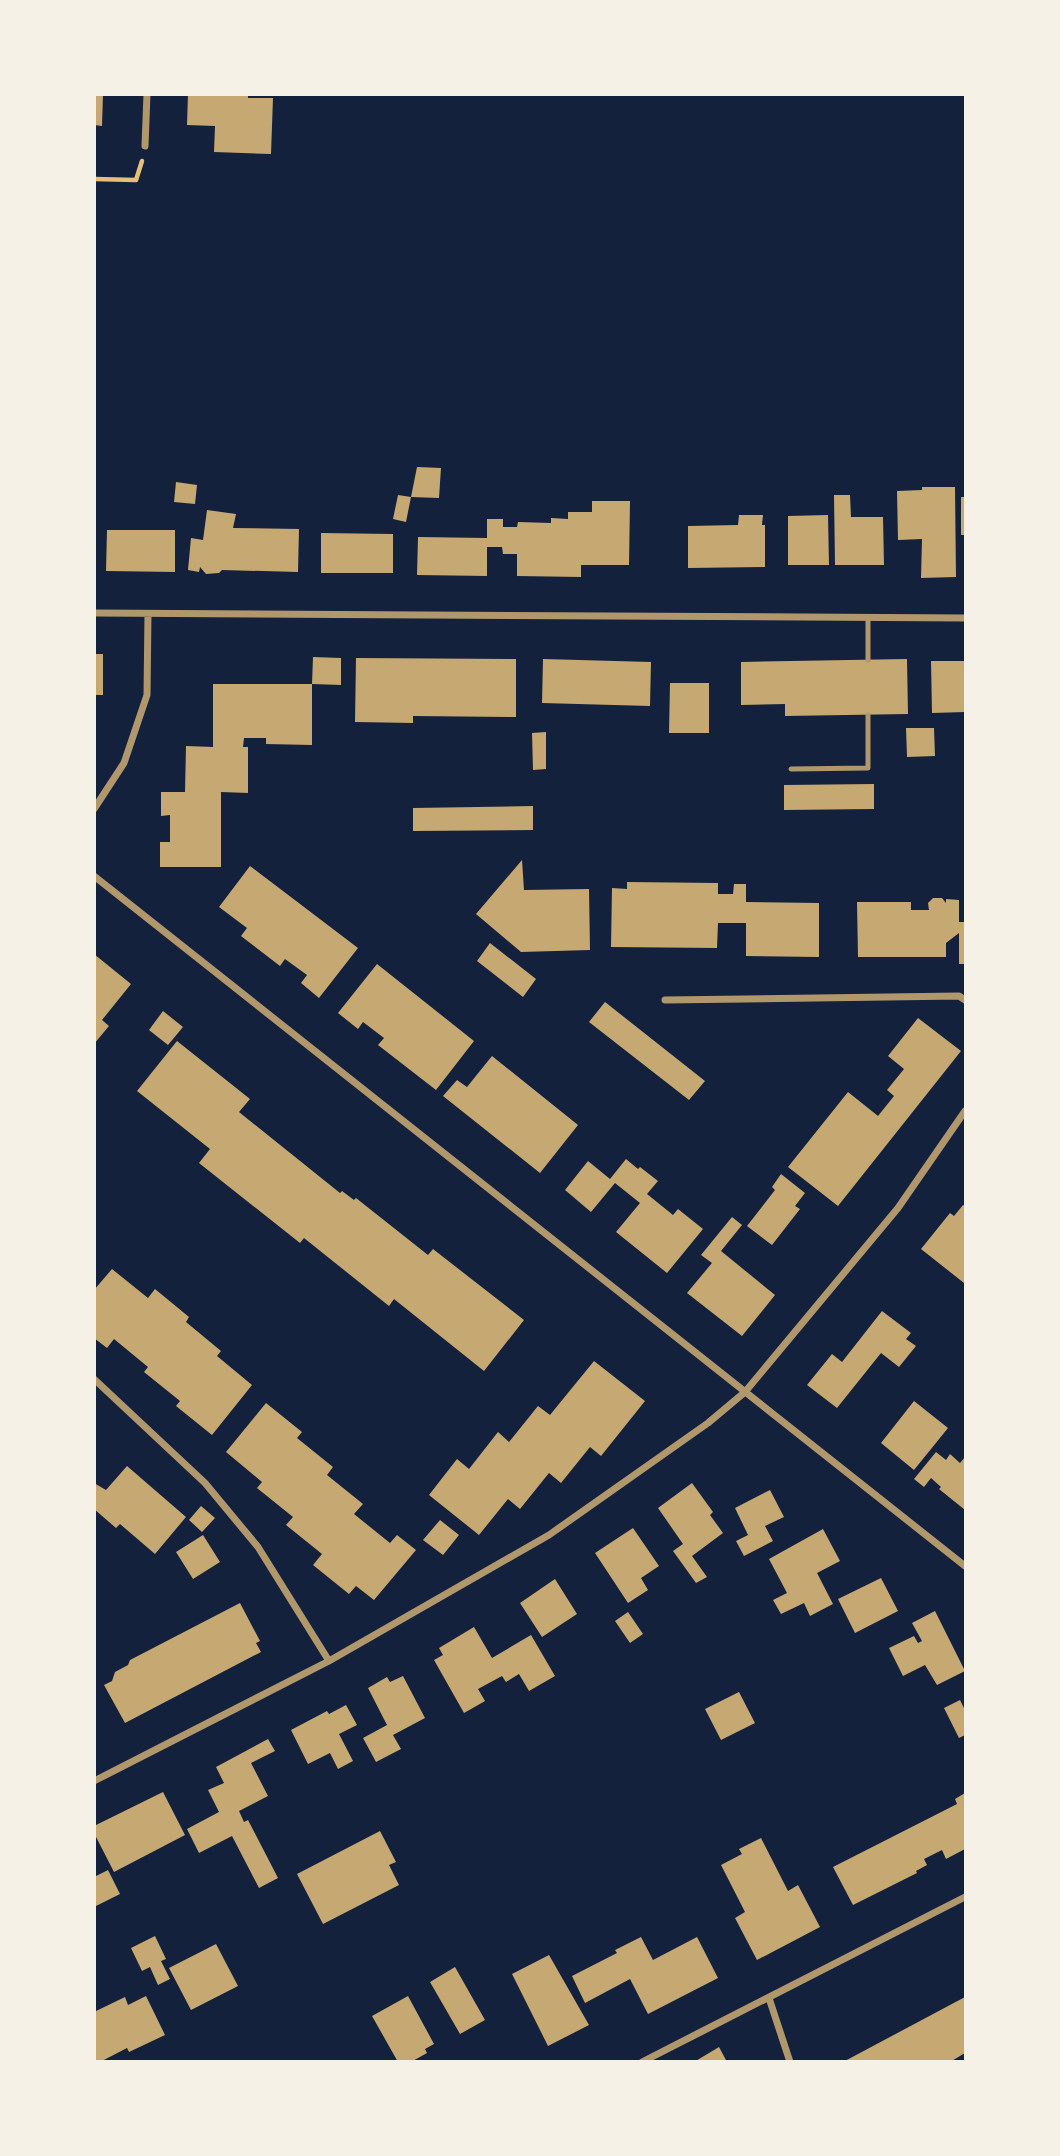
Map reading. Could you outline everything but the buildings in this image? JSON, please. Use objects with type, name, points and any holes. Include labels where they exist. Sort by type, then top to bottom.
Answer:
[{"type":"street","points":[[145,146],[147,94]]},
{"type":"street","points":[[94,613],[965,618]]},
{"type":"street","points":[[94,809],[124,763],[147,695],[148,614]]},
{"type":"street","points":[[94,876],[965,1566]]},
{"type":"street","points":[[665,1000],[959,996],[965,1000]]},
{"type":"street","points":[[94,1781],[328,1661],[549,1535],[708,1423],[745,1392],[898,1208],[965,1111]]},
{"type":"street","points":[[94,1379],[205,1483],[258,1547],[328,1661]]},
{"type":"street","points":[[642,2062],[965,1897]]},
{"type":"street","points":[[769,1998],[790,2062]]},
{"type":"lane","points":[[868,618],[868,660]]},
{"type":"lane","points":[[791,769],[868,768],[868,715]]},
{"type":"path","points":[[94,179],[136,180],[145,146]]}]
